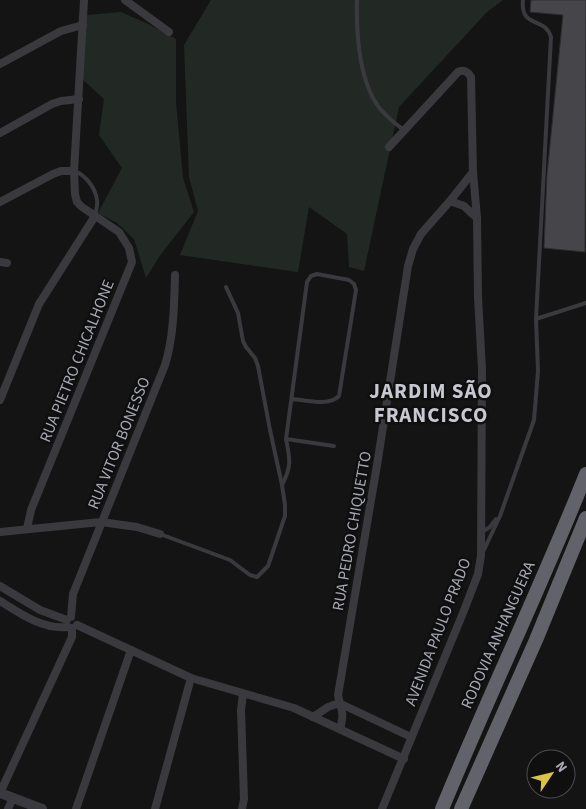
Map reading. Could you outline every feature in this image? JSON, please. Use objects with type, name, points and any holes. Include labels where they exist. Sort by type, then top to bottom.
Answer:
[{"type":"highway","name":"RODOVIA ANHANGUERA","points":[[442,809],[586,474]]},
{"type":"highway","points":[[461,809],[536,640],[586,518]]},
{"type":"highway","points":[[433,809],[460,748],[469,744]]},
{"type":"highway","points":[[470,809],[484,773],[482,761]]},
{"type":"street","name":"RUA PIETRO CHICALHONE","points":[[27,529],[31,510],[132,262],[130,248],[125,239],[119,232],[77,202],[75,194],[74,171],[84,0]]},
{"type":"street","points":[[125,0],[169,32]]},
{"type":"street","points":[[0,64],[61,31],[83,25]]},
{"type":"street","name":"AVENIDA PAULO PRADO","points":[[382,809],[478,574],[482,532],[482,369],[478,297],[476,193],[473,172],[471,76],[467,72],[458,72],[404,130]]},
{"type":"street","points":[[0,133],[52,104],[79,99]]},
{"type":"street","points":[[389,147],[404,130]]},
{"type":"street","points":[[0,202],[53,174],[61,171],[74,171]]},
{"type":"street","name":"RUA PEDRO CHIQUETTO","points":[[340,729],[343,710],[338,695],[408,266],[417,241],[473,172]]},
{"type":"street","points":[[462,185],[468,185],[476,193]]},
{"type":"street","points":[[450,201],[464,206],[477,218]]},
{"type":"street","points":[[0,400],[39,304],[95,216]]},
{"type":"street","name":"RUA VITOR BONESSO","points":[[0,793],[72,637],[70,607],[73,594],[170,350],[174,324],[174,275]]},
{"type":"street","points":[[0,532],[102,522],[160,534]]},
{"type":"street","points":[[0,586],[27,603],[191,678],[281,703],[404,759]]},
{"type":"street","points":[[0,601],[39,622],[52,626],[71,623]]},
{"type":"street","points":[[76,809],[131,650]]},
{"type":"street","points":[[155,809],[191,678]]},
{"type":"street","points":[[242,809],[244,799],[241,710],[243,694]]},
{"type":"street","points":[[313,717],[339,702],[411,737]]},
{"type":"street","points":[[0,793],[42,809]]},
{"type":"street","points":[[8,809],[14,798]]},
{"type":"lane","points":[[357,0],[357,32],[365,75],[370,90],[383,112],[404,130]]},
{"type":"lane","points":[[481,556],[500,516],[534,420],[538,370],[536,319],[551,37],[550,31],[545,25],[529,21],[524,14],[523,0]]},
{"type":"lane","points":[[74,171],[84,175],[92,186],[98,200],[95,216]]},
{"type":"lane","points":[[282,485],[289,472],[291,461],[286,439],[307,282],[311,276],[317,274],[349,280],[354,284],[356,290],[339,396],[335,400],[327,402],[292,399]]},
{"type":"lane","points":[[160,534],[230,560],[250,576],[257,577],[268,566],[284,516],[285,505],[282,485],[258,366],[243,340],[238,313],[226,287]]},
{"type":"lane","points":[[536,319],[586,303]]},
{"type":"lane","points":[[286,439],[334,446]]},
{"type":"lane","points":[[482,532],[490,528],[500,516]]},
{"type":"shaded area","points":[[211,0],[503,0],[487,12],[399,107],[364,271],[349,267],[347,234],[309,207],[298,272],[180,255],[198,211],[189,177],[184,45]]},
{"type":"shaded area","points":[[121,12],[176,39],[176,102],[183,178],[194,212],[161,254],[146,278],[134,239],[117,223],[98,213],[122,168],[99,135],[104,99],[80,77],[87,15]]},
{"type":"building","points":[[531,0],[586,0],[585,252],[544,248],[547,175],[563,15],[530,12]]},
{"type":"district","name":"JARDIM SÃO FRANCISCO","points":[[431,403]]}]
